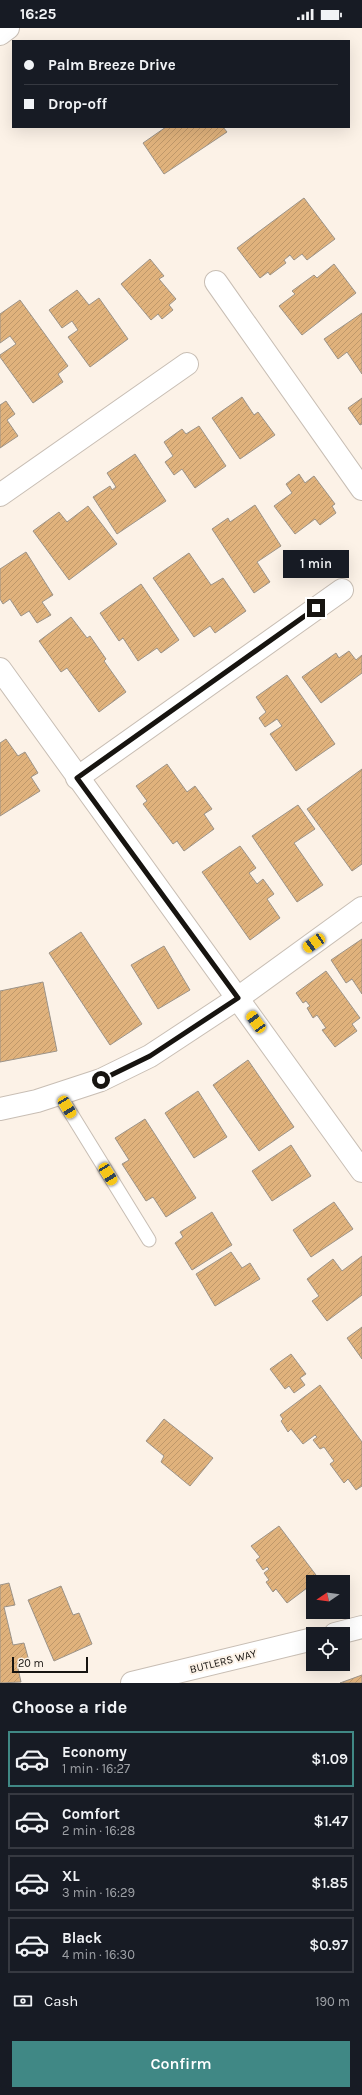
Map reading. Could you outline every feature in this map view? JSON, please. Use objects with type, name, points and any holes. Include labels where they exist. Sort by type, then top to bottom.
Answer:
[{"type":"street","points":[[0,34],[8,28]]},
{"type":"street","points":[[216,282],[362,489]]},
{"type":"street","points":[[0,495],[187,364]]},
{"type":"street","points":[[77,778],[342,590]]},
{"type":"street","points":[[0,669],[77,778],[362,1171]]},
{"type":"street","points":[[0,1109],[59,1094],[101,1080],[150,1056],[238,998],[362,908]]},
{"type":"street","points":[[350,1630],[362,1627]]},
{"type":"street","name":"BUTLERS WAY","points":[[132,1683],[306,1641]]},
{"type":"lane","points":[[59,1094],[149,1240]]},
{"type":"building","points":[[165,128],[224,128],[227,132],[164,174],[143,143]]},
{"type":"building","points":[[304,198],[335,239],[307,260],[302,254],[294,260],[290,255],[284,260],[286,263],[270,275],[268,272],[260,278],[237,248]]},
{"type":"building","points":[[150,259],[164,276],[159,279],[176,299],[169,305],[173,310],[162,319],[158,314],[151,320],[121,284]]},
{"type":"building","points":[[334,264],[356,293],[302,335],[279,306],[295,294],[292,291],[314,275],[317,278]]},
{"type":"building","points":[[77,290],[89,305],[99,298],[128,339],[90,367],[68,337],[78,330],[72,321],[62,328],[49,310]]},
{"type":"building","points":[[20,300],[68,366],[58,374],[63,382],[33,403],[0,357],[0,355],[16,344],[10,336],[0,343],[0,314]]},
{"type":"building","points":[[362,313],[362,374],[347,352],[338,359],[324,339]]},
{"type":"building","points":[[242,397],[254,415],[258,412],[275,435],[240,459],[212,418]]},
{"type":"building","points":[[362,398],[362,424],[360,425],[348,408]]},
{"type":"building","points":[[6,401],[15,414],[7,420],[18,436],[0,448],[0,405]]},
{"type":"building","points":[[199,426],[226,466],[195,488],[182,469],[174,475],[165,462],[173,456],[164,442],[182,429],[186,434]]},
{"type":"building","points":[[135,454],[166,501],[117,534],[93,497],[110,486],[112,490],[116,487],[107,473]]},
{"type":"building","points":[[299,474],[305,483],[314,476],[335,504],[332,506],[336,513],[320,525],[315,519],[295,534],[274,506],[292,493],[286,484]]},
{"type":"building","points":[[255,505],[281,546],[257,562],[270,582],[254,593],[212,529],[228,518],[230,522]]},
{"type":"building","points":[[88,506],[117,544],[69,580],[33,531],[59,512],[67,522]]},
{"type":"building","points":[[26,552],[53,595],[42,602],[51,615],[37,623],[29,611],[21,616],[10,599],[3,604],[0,599],[0,569]]},
{"type":"building","points":[[189,553],[211,585],[223,578],[246,611],[215,633],[210,626],[194,637],[153,578]]},
{"type":"building","points":[[141,584],[179,640],[161,653],[157,648],[138,661],[123,638],[119,641],[100,613]]},
{"type":"building","points":[[71,617],[87,638],[90,636],[106,659],[104,661],[126,692],[99,712],[67,668],[61,672],[39,641]]},
{"type":"building","points":[[349,651],[356,660],[362,655],[362,673],[321,703],[302,677],[336,653],[339,658]]},
{"type":"building","points":[[287,675],[335,744],[296,771],[270,734],[282,726],[277,719],[265,727],[259,718],[266,712],[256,697]]},
{"type":"building","points":[[6,739],[18,756],[25,752],[38,773],[31,777],[40,791],[0,816],[0,743]]},
{"type":"building","points":[[167,764],[187,792],[195,786],[212,809],[204,814],[214,829],[184,851],[177,841],[173,844],[143,804],[147,801],[136,786]]},
{"type":"building","points":[[362,769],[362,864],[352,871],[307,809]]},
{"type":"building","points":[[298,805],[315,829],[294,843],[323,885],[297,902],[252,836]]},
{"type":"building","points":[[240,846],[256,868],[249,873],[257,884],[263,879],[274,894],[267,899],[280,918],[250,940],[202,872]]},
{"type":"building","points":[[81,932],[142,1024],[110,1045],[49,953]]},
{"type":"building","points":[[362,939],[362,994],[352,979],[346,983],[331,960]]},
{"type":"building","points":[[164,946],[190,990],[158,1009],[131,965]]},
{"type":"building","points":[[326,971],[360,1018],[352,1024],[357,1031],[335,1047],[322,1030],[326,1028],[317,1015],[313,1018],[307,1008],[310,1006],[306,1001],[303,1003],[296,993]]},
{"type":"building","points":[[43,982],[57,1051],[0,1062],[0,991]]},
{"type":"building","points":[[248,1060],[294,1127],[259,1151],[213,1085]]},
{"type":"building","points":[[198,1091],[227,1137],[194,1158],[165,1113]]},
{"type":"building","points":[[145,1119],[196,1198],[166,1217],[153,1197],[146,1201],[122,1164],[129,1160],[115,1138]]},
{"type":"building","points":[[291,1145],[311,1176],[272,1201],[252,1171]]},
{"type":"building","points":[[334,1202],[353,1229],[311,1257],[293,1230]]},
{"type":"building","points":[[212,1212],[232,1245],[192,1270],[175,1243],[183,1237],[180,1232]]},
{"type":"building","points":[[231,1252],[242,1268],[250,1263],[260,1279],[215,1306],[196,1274]]},
{"type":"building","points":[[362,1256],[362,1295],[327,1321],[312,1301],[319,1296],[307,1279],[333,1259],[342,1271]]},
{"type":"building","points":[[362,1327],[362,1359],[347,1338]]},
{"type":"building","points":[[291,1354],[306,1374],[300,1378],[305,1385],[294,1393],[289,1386],[285,1389],[270,1369]]},
{"type":"building","points":[[320,1385],[362,1442],[362,1486],[356,1490],[348,1479],[344,1483],[330,1464],[334,1461],[324,1447],[320,1449],[313,1440],[317,1437],[315,1435],[303,1444],[291,1429],[288,1432],[281,1421],[283,1419],[280,1415]]},
{"type":"building","points":[[164,1419],[213,1458],[190,1486],[161,1462],[164,1456],[146,1441]]},
{"type":"building","points":[[279,1526],[316,1575],[306,1575],[306,1589],[287,1603],[276,1589],[273,1592],[266,1582],[269,1580],[264,1573],[269,1569],[267,1567],[263,1570],[256,1560],[260,1557],[251,1546]]},
{"type":"building","points":[[9,1583],[15,1605],[4,1607],[13,1645],[24,1643],[29,1661],[17,1664],[21,1682],[0,1683],[0,1585]]},
{"type":"building","points":[[61,1586],[73,1615],[79,1613],[92,1644],[54,1661],[28,1600]]},
{"type":"building","points":[[362,1675],[362,1683],[340,1683]]},
{"type":"route","points":[[101,1080],[150,1056],[238,998],[77,778],[316,608]]}]
